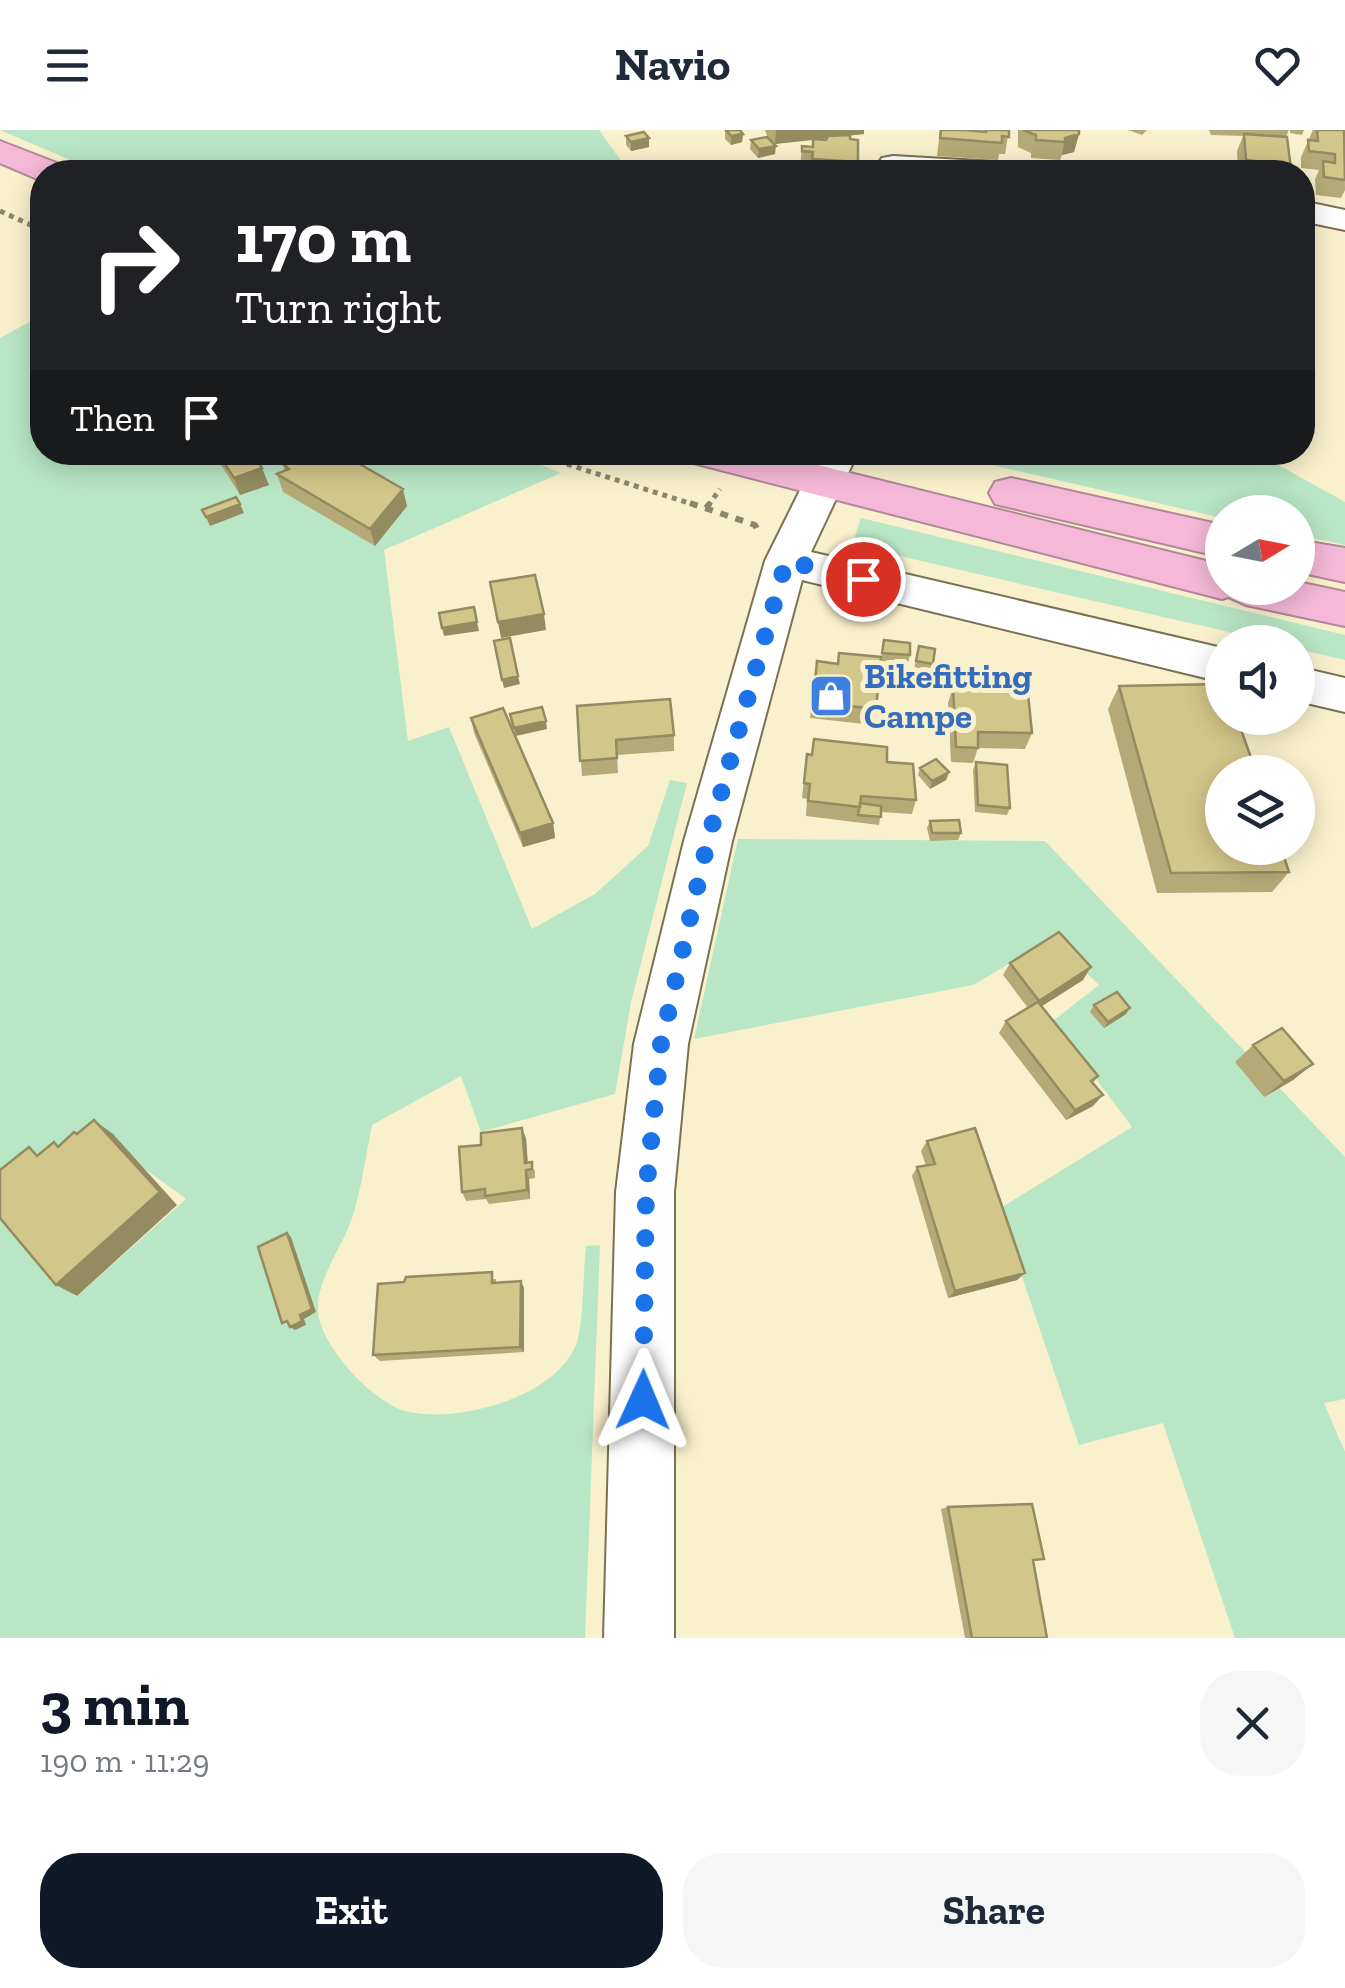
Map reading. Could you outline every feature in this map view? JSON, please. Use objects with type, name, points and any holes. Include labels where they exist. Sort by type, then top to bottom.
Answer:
[{"type":"highway","points":[[0,151],[30,164]]},
{"type":"highway","points":[[716,467],[778,465]]},
{"type":"highway","points":[[845,465],[1205,577]]},
{"type":"highway","points":[[852,465],[973,484],[1205,537]]},
{"type":"highway","points":[[1315,559],[1345,565]]},
{"type":"highway","points":[[1315,602],[1345,608]]},
{"type":"street","points":[[889,130],[892,160]]},
{"type":"street","points":[[1315,214],[1345,220]]},
{"type":"street","points":[[638,1638],[646,1192],[661,1044],[708,840],[786,561],[838,465]]},
{"type":"street","points":[[786,561],[1205,661]]},
{"type":"street","points":[[1315,688],[1345,695]]},
{"type":"path","points":[[0,212],[30,225]]},
{"type":"path","points":[[569,465],[706,508],[716,467]]},
{"type":"green space","points":[[0,130],[599,130],[620,160],[70,160]]},
{"type":"green space","points":[[30,322],[30,465],[541,465],[561,473],[384,550],[408,741],[449,727],[532,929],[595,894],[648,846],[670,780],[687,783],[631,1002],[615,1094],[481,1132],[461,1076],[372,1125],[353,1215],[319,1295],[320,1322],[333,1349],[382,1399],[409,1412],[479,1409],[527,1392],[565,1363],[579,1336],[586,1246],[600,1245],[585,1638],[0,1638],[0,338]],"holes":[[[118,1149],[186,1199],[76,1297],[16,1237]]]},
{"type":"green space","points":[[992,465],[1279,465],[1345,502],[1345,545],[1315,539],[1315,495],[1205,495],[1205,514]]},
{"type":"green space","points":[[861,518],[1205,601],[1205,605],[1221,605],[1304,625],[1205,627],[852,545]]},
{"type":"green space","points":[[1315,628],[1345,635],[1345,660],[1315,653]]},
{"type":"green space","points":[[738,839],[1045,841],[1345,1157],[1345,1399],[1324,1403],[1345,1452],[1345,1638],[1235,1638],[1163,1423],[1079,1445],[999,1209],[1132,1127],[1053,1021],[1099,985],[1052,939],[973,985],[694,1039]]},
{"type":"building","points":[[726,130],[740,130],[743,134],[731,136]]},
{"type":"building","points":[[941,130],[1009,130],[1009,137],[1002,136],[1002,143],[940,138]]},
{"type":"building","points":[[1023,130],[1079,130],[1079,134],[1065,138],[1065,142],[1036,140],[1036,135]]},
{"type":"building","points":[[1317,130],[1344,130],[1345,180],[1324,177],[1323,161],[1335,163],[1335,154],[1309,151],[1308,140],[1318,141]]},
{"type":"building","points":[[644,132],[649,138],[631,142],[626,136]]},
{"type":"building","points":[[1244,134],[1287,137],[1290,160],[1246,160]]},
{"type":"building","points":[[850,135],[850,139],[858,140],[858,160],[812,159],[813,152],[802,151],[802,146],[813,147],[813,139],[826,140],[828,136]]},
{"type":"building","points":[[767,137],[776,146],[759,149],[751,140]]},
{"type":"building","points":[[226,465],[262,468],[234,478]]},
{"type":"building","points":[[284,465],[361,465],[403,489],[370,529],[277,474],[289,469]]},
{"type":"building","points":[[236,497],[240,504],[206,517],[202,510]]},
{"type":"building","points":[[535,575],[544,614],[498,622],[490,582]]},
{"type":"building","points":[[474,607],[477,622],[442,628],[439,613]]},
{"type":"building","points":[[510,638],[518,676],[502,680],[494,641]]},
{"type":"building","points":[[884,640],[910,643],[910,655],[882,653]]},
{"type":"building","points":[[919,646],[935,649],[933,664],[916,661]]},
{"type":"building","points":[[839,653],[881,657],[876,709],[813,702],[817,661],[838,664]]},
{"type":"building","points":[[1205,684],[1205,735],[1243,735],[1250,755],[1205,755],[1205,865],[1287,865],[1289,872],[1171,873],[1119,686]]},
{"type":"building","points":[[953,687],[1028,694],[1032,733],[978,732],[978,748],[956,747]]},
{"type":"building","points":[[670,699],[674,735],[616,740],[617,758],[580,761],[577,706]]},
{"type":"building","points":[[542,707],[546,721],[514,728],[510,714]]},
{"type":"building","points":[[503,708],[553,823],[520,833],[471,718]]},
{"type":"building","points":[[814,739],[887,747],[887,762],[913,764],[916,800],[861,796],[860,807],[808,801],[810,784],[804,783],[807,754],[812,755]]},
{"type":"building","points":[[936,759],[949,772],[932,781],[920,768]]},
{"type":"building","points":[[976,762],[1007,765],[1010,808],[978,805]]},
{"type":"building","points":[[860,803],[881,806],[881,817],[858,815]]},
{"type":"building","points":[[959,820],[961,833],[932,833],[930,821]]},
{"type":"building","points":[[1059,932],[1091,967],[1039,1001],[1010,963]]},
{"type":"building","points":[[1117,992],[1130,1008],[1108,1022],[1094,1005]]},
{"type":"building","points":[[1038,1002],[1098,1076],[1091,1081],[1103,1095],[1075,1110],[1006,1021]]},
{"type":"building","points":[[1282,1028],[1313,1064],[1284,1081],[1253,1045]]},
{"type":"building","points":[[94,1120],[160,1192],[56,1285],[0,1218],[0,1170],[29,1147],[37,1156],[54,1142],[58,1147]]},
{"type":"building","points":[[522,1128],[525,1163],[532,1162],[532,1169],[526,1170],[527,1190],[485,1196],[485,1189],[462,1192],[459,1147],[481,1145],[481,1133]]},
{"type":"building","points":[[975,1128],[1025,1273],[955,1291],[917,1167],[935,1164],[927,1141]]},
{"type":"building","points":[[287,1233],[312,1309],[290,1327],[287,1321],[282,1323],[258,1247]]},
{"type":"building","points":[[492,1272],[492,1283],[521,1281],[520,1347],[373,1355],[378,1284],[404,1282],[406,1277]]},
{"type":"building","points":[[1032,1504],[1044,1559],[1033,1560],[1047,1638],[972,1638],[948,1507]]},
{"type":"place","name":"Bikefitting Campe","points":[[831,696]]},
{"type":"route","points":[[643,1400],[646,1192],[661,1044],[708,840],[786,561],[863,579]]}]
